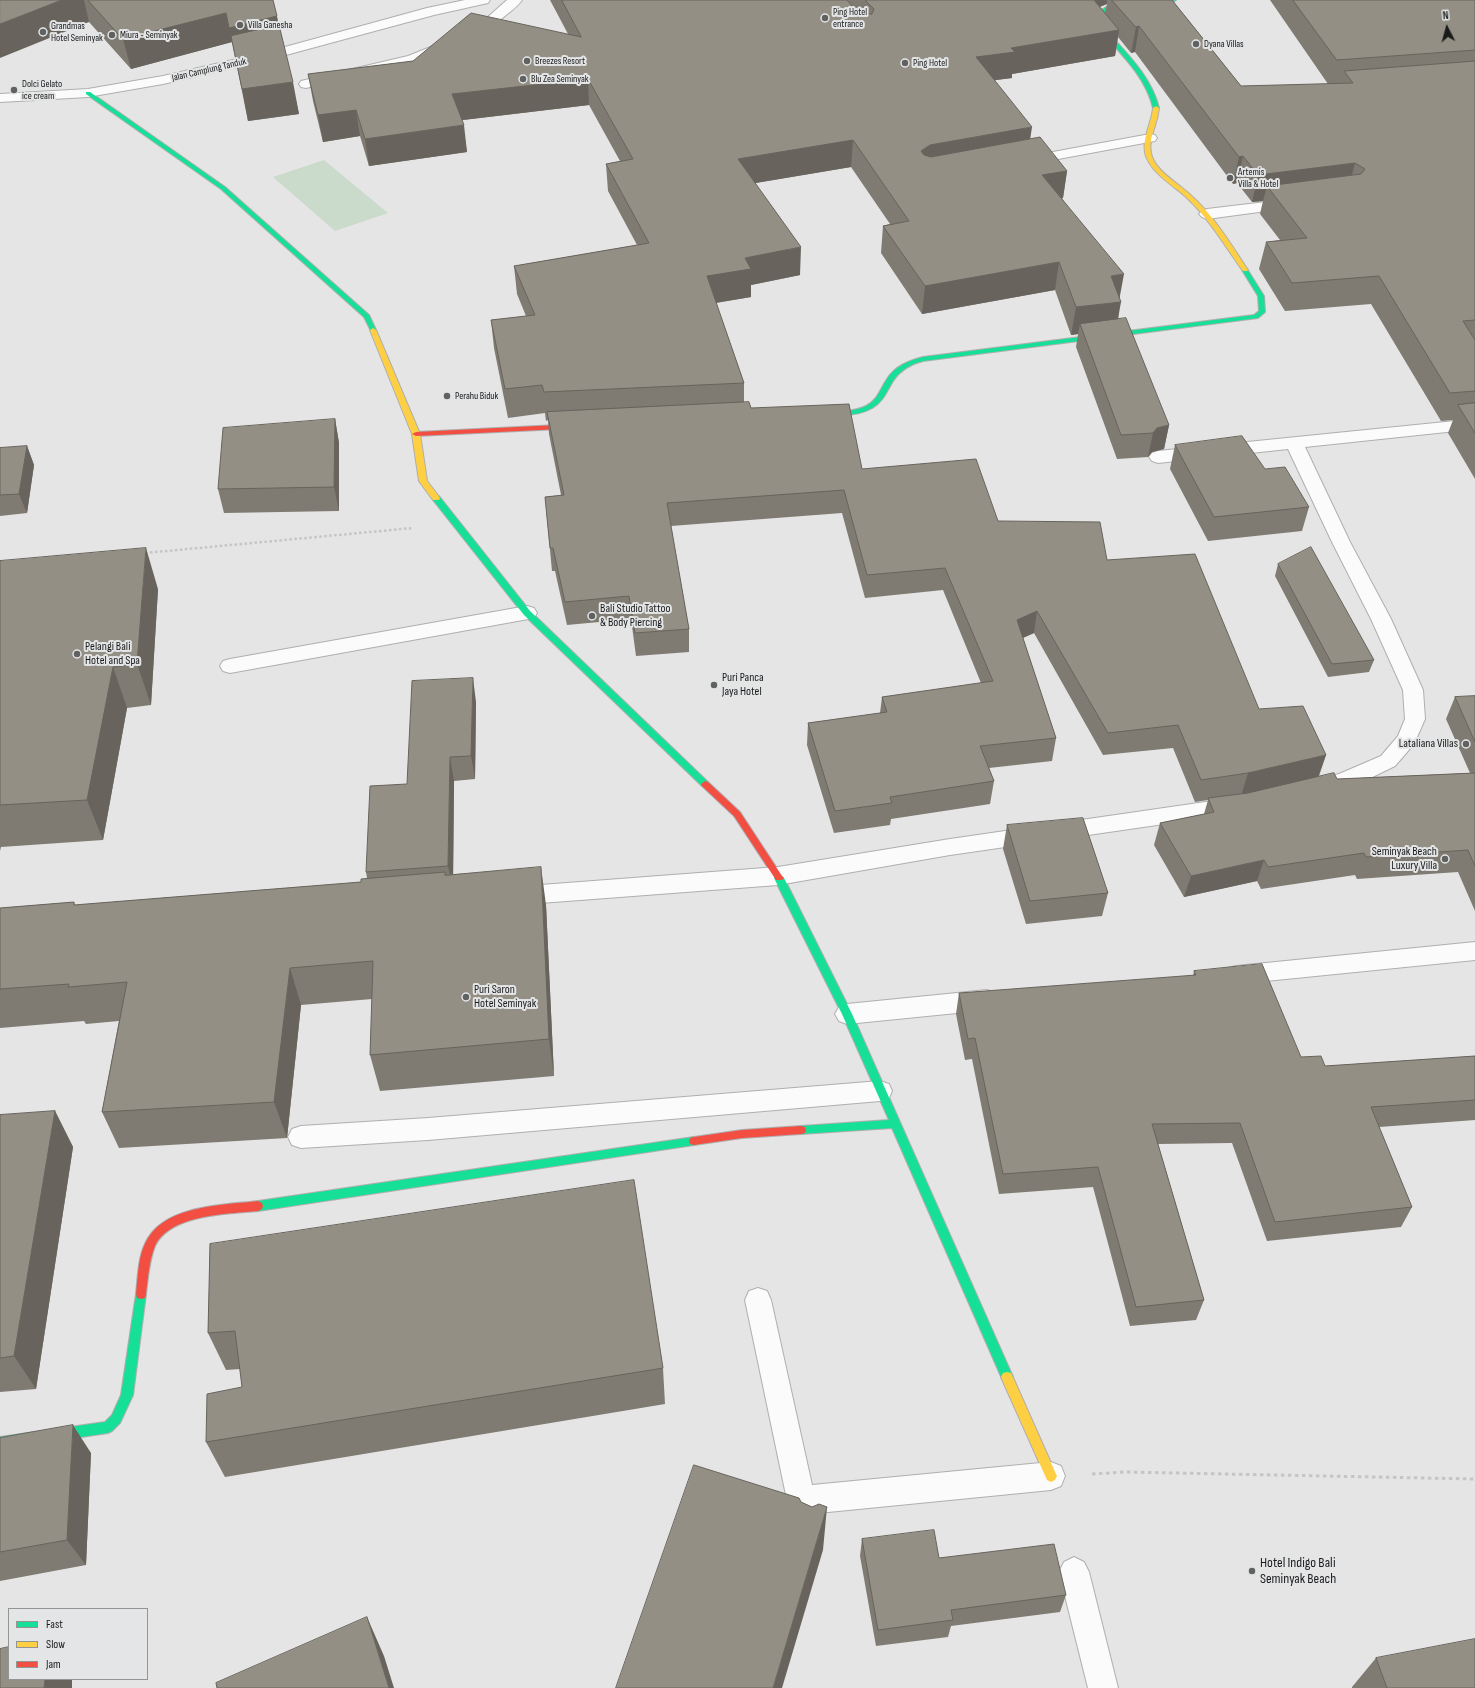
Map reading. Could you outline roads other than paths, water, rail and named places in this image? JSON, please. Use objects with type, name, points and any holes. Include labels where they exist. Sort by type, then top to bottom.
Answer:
[{"type":"street","points":[[421,0],[432,11]]},
{"type":"street","name":"Jalan Camplung Tanduk","points":[[2,97],[88,93],[163,80],[259,58],[432,11],[483,0]]},
{"type":"street","points":[[306,84],[412,59],[464,39],[485,27],[515,0]]},
{"type":"street","points":[[810,414],[842,413],[864,409],[874,405],[881,397],[890,376],[896,368],[906,363],[924,359],[1109,337],[1256,317],[1262,312],[1261,294],[1207,214],[1194,200],[1164,175],[1150,157],[1148,146],[1156,108],[1145,82],[1103,33],[1096,22],[1098,15],[1106,9],[1173,0]]},
{"type":"street","points":[[88,93],[223,188],[367,316],[416,434],[423,481],[455,524],[527,613],[737,814],[778,876],[846,1014],[1052,1476],[801,1500]]},
{"type":"street","points":[[1012,163],[1150,138]]},
{"type":"street","points":[[1207,214],[1308,202]]},
{"type":"street","points":[[1158,457],[1296,444],[1475,424]]},
{"type":"street","points":[[416,434],[589,426]]},
{"type":"street","points":[[1296,444],[1342,542],[1382,619],[1413,690],[1415,719],[1407,739],[1388,761],[1344,781],[1300,791]]},
{"type":"street","points":[[230,666],[527,613]]},
{"type":"street","points":[[494,897],[778,876],[950,847],[1110,825],[1256,801]]},
{"type":"street","points":[[1212,977],[1475,951]]},
{"type":"street","points":[[846,1014],[1006,998]]},
{"type":"street","points":[[301,1137],[436,1129],[880,1091]]},
{"type":"street","points":[[0,1443],[108,1427],[116,1419],[127,1395],[146,1256],[150,1242],[158,1230],[172,1221],[187,1216],[742,1134],[894,1124]]},
{"type":"street","points":[[758,1300],[809,1534]]},
{"type":"street","points":[[1074,1572],[1103,1688]]},
{"type":"place","name":"Ping Hotel entrance","points":[[825,18]]},
{"type":"place","name":"Villa Ganesha","points":[[240,25]]},
{"type":"place","name":"Grandmas Hotel Seminyak","points":[[43,32]]},
{"type":"place","name":"Miura - Seminyak","points":[[112,35]]},
{"type":"place","name":"Dyana Villas","points":[[1196,44]]},
{"type":"place","name":"Breezes Resort","points":[[527,61]]},
{"type":"place","name":"Ping Hotel","points":[[905,63]]},
{"type":"place","name":"Blu Zea Seminyak","points":[[523,79]]},
{"type":"place","name":"Dolci Gelato ice cream","points":[[14,90]]},
{"type":"place","name":"Artemis Villa & Hotel","points":[[1230,178]]},
{"type":"place","name":"Perahu Biduk","points":[[447,396]]},
{"type":"place","name":"Bali Studio Tattoo & Body Piercing","points":[[592,616]]},
{"type":"place","name":"Pelangi Bali Hotel and Spa","points":[[77,654]]},
{"type":"place","name":"Puri Panca Jaya Hotel","points":[[714,685]]},
{"type":"place","name":"Lataliana Villas","points":[[1466,744]]},
{"type":"place","name":"Seminyak Beach Luxury Villa","points":[[1445,859]]},
{"type":"place","name":"Puri Saron Hotel Seminyak","points":[[466,997]]},
{"type":"place","name":"Hotel Indigo Bali Seminyak Beach","points":[[1252,1571]]}]
